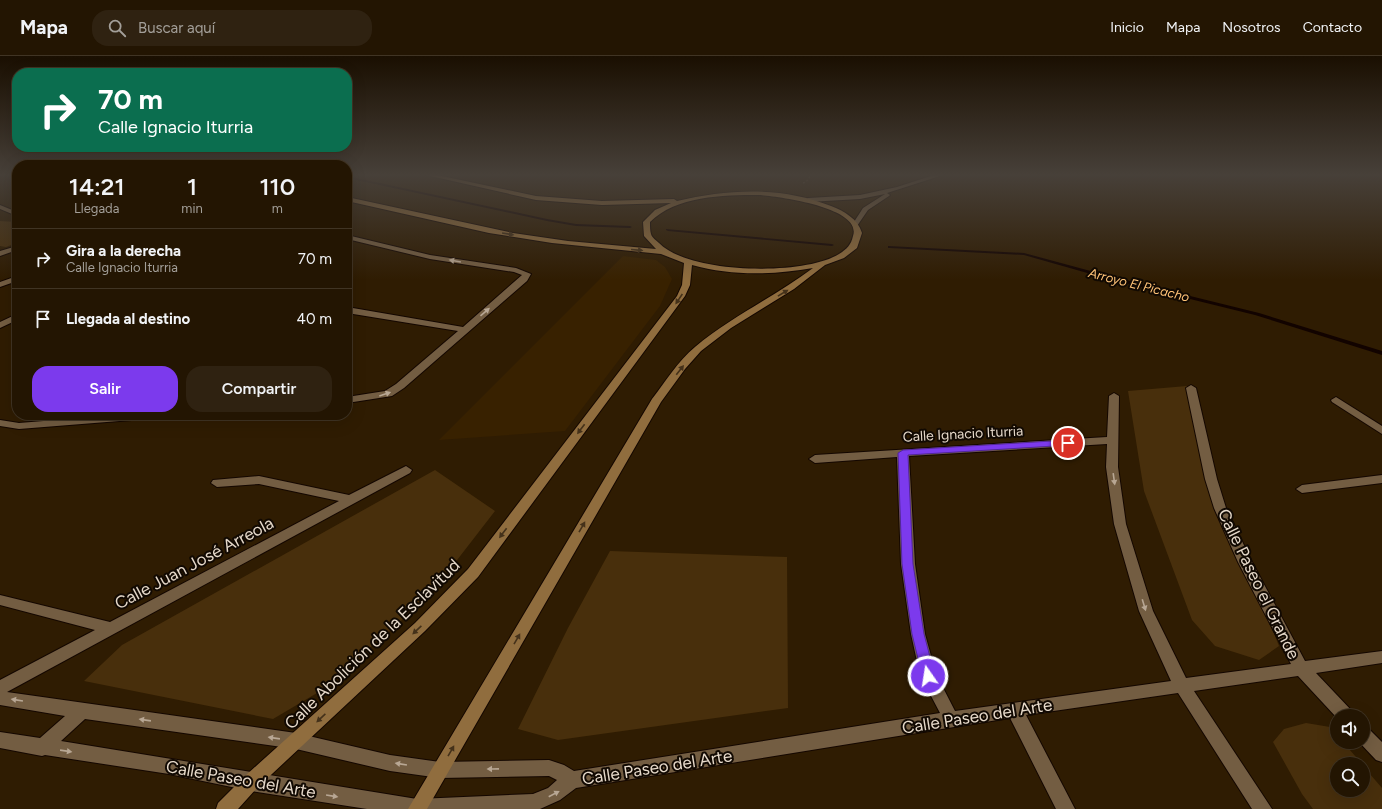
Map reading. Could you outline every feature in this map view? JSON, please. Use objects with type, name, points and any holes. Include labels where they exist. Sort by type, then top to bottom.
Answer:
[{"type":"main road","points":[[395,210],[475,229],[538,239],[664,253],[688,262],[720,269],[756,272],[792,270],[822,264],[850,250],[856,242],[858,233],[855,225],[848,218],[835,210]]},
{"type":"main road","points":[[660,210],[653,215],[646,224],[646,234],[652,243],[664,253]]},
{"type":"main road","name":"Calle Abolición de la Esclavitud","points":[[225,809],[251,782],[420,627],[473,573],[681,296],[686,286],[688,262]]},
{"type":"main road","points":[[417,808],[656,401],[696,350],[722,329],[800,282],[822,264]]},
{"type":"street","points":[[855,225],[867,210]]},
{"type":"street","points":[[352,238],[430,257],[516,270],[527,274],[524,279],[465,330],[388,394],[352,399]]},
{"type":"street","points":[[0,254],[12,250]]},
{"type":"street","points":[[0,285],[12,280]]},
{"type":"street","points":[[352,311],[465,330]]},
{"type":"street","points":[[0,325],[12,319]]},
{"type":"street","name":"Calle Paseo el Grande","points":[[1191,388],[1210,479],[1220,508],[1245,562],[1301,668],[1339,709]]},
{"type":"street","points":[[1114,396],[1112,467],[1120,524],[1146,611],[1181,685],[1263,809]]},
{"type":"street","points":[[1336,400],[1382,431]]},
{"type":"street","points":[[0,423],[19,426],[94,420]]},
{"type":"street","name":"Calle Ignacio Iturria","points":[[815,459],[1113,440]]},
{"type":"street","points":[[903,453],[908,564],[918,634],[928,676],[951,719]]},
{"type":"street","name":"Calle Juan José Arreola","points":[[0,688],[406,470]]},
{"type":"street","points":[[1302,489],[1382,479]]},
{"type":"street","points":[[217,483],[259,480],[322,492],[352,500]]},
{"type":"street","points":[[0,600],[111,628]]},
{"type":"street","name":"Calle Paseo del Arte","points":[[0,740],[42,748],[169,766],[251,782],[417,808],[533,803],[554,794],[572,780],[951,719],[1382,657]]},
{"type":"street","name":"Calle Paseo del Arte","points":[[0,698],[296,741],[390,763],[440,770],[549,768],[558,771],[572,780]]},
{"type":"street","points":[[1014,710],[1066,809]]},
{"type":"street","points":[[42,748],[82,711]]},
{"type":"street","points":[[1370,741],[1382,754]]},
{"type":"shaded area","points":[[0,221],[12,222],[12,245],[6,247],[0,246]]},
{"type":"shaded area","points":[[623,256],[656,260],[665,267],[672,279],[660,306],[565,431],[439,440]]},
{"type":"shaded area","points":[[1187,386],[1202,456],[1279,646],[1259,660],[1215,646],[1192,620],[1144,491],[1128,391]]},
{"type":"shaded area","points":[[435,470],[495,511],[454,564],[403,619],[317,693],[273,719],[84,681],[122,645]]},
{"type":"shaded area","points":[[610,551],[787,557],[788,708],[558,740],[518,729],[568,628]]},
{"type":"shaded area","points":[[1306,723],[1330,727],[1330,749],[1349,749],[1356,757],[1330,757],[1330,797],[1370,797],[1370,774],[1382,788],[1382,809],[1313,809],[1302,794],[1273,742],[1284,729]]},
{"type":"waterway","name":"Arroyo El Picacho","points":[[501,210],[576,225],[630,227]]},
{"type":"waterway","name":"Arroyo El Picacho","points":[[668,230],[832,245]]},
{"type":"waterway","name":"Arroyo El Picacho","points":[[890,247],[1024,254],[1107,277],[1257,314],[1382,353]]},
{"type":"route","points":[[928,676],[918,634],[908,564],[903,453],[1068,443]]}]
